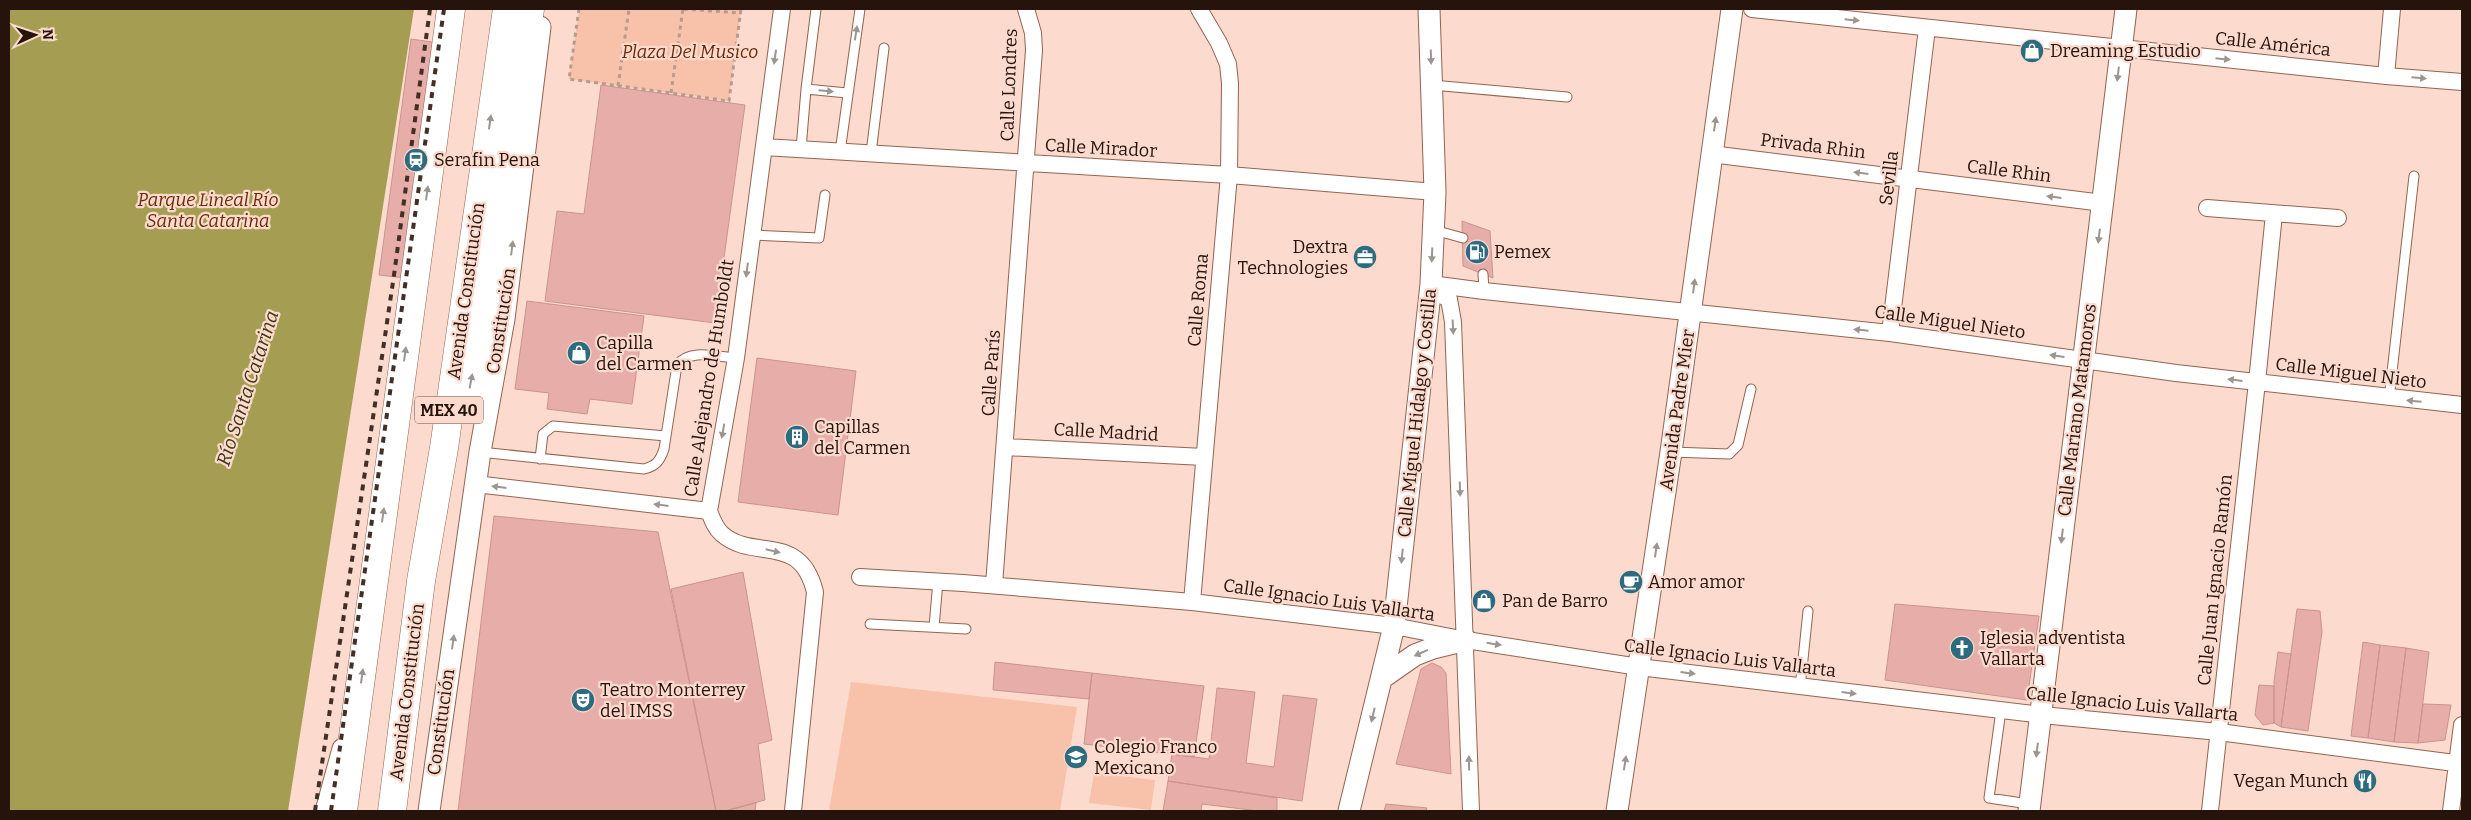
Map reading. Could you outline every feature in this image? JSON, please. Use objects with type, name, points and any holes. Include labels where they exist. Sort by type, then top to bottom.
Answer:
[{"type":"highway","name":"MEX 40","points":[[344,811],[451,9]]},
{"type":"highway","name":"Avenida Constitución","points":[[392,811],[421,581],[444,448],[507,9]]},
{"type":"highway","points":[[421,581],[458,452],[484,314],[504,166],[530,9]]},
{"type":"street","name":"Constitución","points":[[429,811],[475,484],[504,319],[543,9]]},
{"type":"street","name":"Calle Alejandro de Humboldt","points":[[782,9],[736,358],[709,511],[715,526],[723,535],[735,542],[787,554],[800,562],[811,575],[815,592],[793,811]]},
{"type":"street","name":"Calle Londres","points":[[1026,9],[1033,33],[1034,50],[1026,163]]},
{"type":"street","name":"Calle Roma","points":[[1192,602],[1229,175],[1230,84],[1228,64],[1220,43],[1199,9]]},
{"type":"street","name":"Calle Miguel Hidalgo y Costilla","points":[[1349,811],[1394,626],[1431,287],[1435,192],[1430,9]]},
{"type":"street","name":"Avenida Padre Mier","points":[[1617,811],[1671,452],[1732,9]]},
{"type":"street","name":"Calle América","points":[[1752,9],[2386,76],[2462,82]]},
{"type":"street","name":"Calle Mariano Matamoros","points":[[2030,808],[2126,9]]},
{"type":"street","points":[[2386,76],[2392,9]]},
{"type":"street","name":"Sevilla","points":[[1890,333],[1927,28]]},
{"type":"street","name":"Calle Mirador","points":[[764,147],[1229,175],[1435,192]]},
{"type":"street","name":"Privada Rhin","points":[[1711,154],[1910,178]]},
{"type":"street","name":"Calle París","points":[[994,585],[1026,163]]},
{"type":"street","name":"Calle Rhin","points":[[1910,178],[2103,203]]},
{"type":"street","points":[[2207,208],[2338,218]]},
{"type":"street","name":"Calle Juan Ignacio Ramón","points":[[2210,811],[2258,382],[2274,214]]},
{"type":"street","points":[[1431,287],[1449,299],[1454,322],[1466,640],[1470,811]]},
{"type":"street","name":"Calle Miguel Nieto","points":[[1431,287],[1890,333],[2389,399],[2462,405]]},
{"type":"street","name":"Calle Madrid","points":[[1005,447],[1204,457]]},
{"type":"street","points":[[475,484],[709,511]]},
{"type":"street","name":"Calle Ignacio Luis Vallarta","points":[[860,577],[994,585],[1192,602],[1394,626],[1466,640],[1639,667],[1800,688],[2042,715],[2219,732],[2460,763]]},
{"type":"street","points":[[1382,678],[1416,655],[1433,648],[1466,640]]},
{"type":"street","points":[[326,811],[337,766],[357,714]]},
{"type":"street","points":[[2451,811],[2460,763],[2462,725]]},
{"type":"lane","points":[[801,149],[816,9]]},
{"type":"lane","points":[[840,152],[860,9]]},
{"type":"lane","points":[[871,153],[884,48]]},
{"type":"lane","points":[[1432,85],[1567,97]]},
{"type":"lane","points":[[806,89],[847,93]]},
{"type":"lane","points":[[2389,399],[2414,176]]},
{"type":"lane","points":[[751,235],[819,238],[825,195]]},
{"type":"lane","points":[[1433,230],[1463,238]]},
{"type":"lane","points":[[1483,274],[1484,292]]},
{"type":"lane","points":[[480,452],[644,469],[653,467],[661,459],[678,365],[682,359],[696,355],[736,358]]},
{"type":"lane","points":[[1671,452],[1730,454],[1738,445],[1751,389]]},
{"type":"lane","points":[[540,459],[543,434],[552,426],[666,436]]},
{"type":"lane","points":[[934,627],[938,581]]},
{"type":"lane","points":[[1800,688],[1808,611]]},
{"type":"lane","points":[[870,624],[966,629]]},
{"type":"lane","points":[[2001,710],[1989,798],[2030,808]]},
{"type":"path","points":[[579,9],[569,79],[729,101],[741,9]]},
{"type":"path","points":[[618,86],[629,9]]},
{"type":"path","points":[[671,93],[683,9],[741,14]]},
{"type":"green space","name":"Plaza Del Musico","points":[[579,9],[741,9],[729,101],[569,79]]},
{"type":"green space","points":[[851,682],[1077,707],[1060,811],[829,811]]},
{"type":"green space","points":[[1094,773],[1155,780],[1151,810],[1089,803]]},
{"type":"water","name":"Río Santa Catarina","points":[[9,9],[414,9],[288,811],[9,811]]},
{"type":"building","name":"Serafin Pena","points":[[411,39],[453,45],[422,280],[379,275]]},
{"type":"building","points":[[601,85],[745,105],[715,323],[545,301],[557,211],[584,214]]},
{"type":"building","name":"Pemex","points":[[1462,221],[1490,231],[1493,278],[1463,266]]},
{"type":"building","name":"Capilla del Carmen","points":[[527,301],[644,316],[632,404],[590,399],[587,414],[547,409],[549,393],[515,389]]},
{"type":"building","name":"Capillas del Carmen","points":[[757,358],[856,371],[838,515],[738,502]]},
{"type":"building","name":"Teatro Monterrey del IMSS","points":[[494,516],[658,532],[716,811],[458,811]]},
{"type":"building","points":[[743,572],[772,740],[758,744],[765,800],[725,811],[716,811],[671,589]]},
{"type":"building","name":"Iglesia adventista Vallarta","points":[[1895,604],[2039,616],[2027,700],[1885,680]]},
{"type":"building","points":[[2297,609],[2320,611],[2322,632],[2308,731],[2281,727]]},
{"type":"building","points":[[2363,642],[2380,645],[2368,738],[2351,736]]},
{"type":"building","points":[[2380,645],[2406,648],[2394,742],[2368,738]]},
{"type":"building","points":[[2406,648],[2429,652],[2418,743],[2394,742]]},
{"type":"building","points":[[2278,652],[2291,654],[2281,727],[2274,723],[2274,682]]},
{"type":"building","points":[[995,662],[1092,673],[1089,699],[993,690]]},
{"type":"building","points":[[1432,663],[1441,667],[1446,673],[1451,774],[1396,764],[1421,669]]},
{"type":"building","points":[[1092,673],[1204,686],[1194,757],[1084,744]]},
{"type":"building","points":[[2259,685],[2274,686],[2274,723],[2263,725],[2255,715]]},
{"type":"building","points":[[1217,688],[1255,692],[1246,763],[1274,767],[1283,695],[1317,699],[1302,801],[1168,781],[1172,754],[1209,759]]},
{"type":"building","points":[[2423,704],[2451,705],[2445,740],[2418,743]]},
{"type":"building","points":[[1168,781],[1277,798],[1277,811],[1258,811],[1202,804],[1201,811],[1163,811]]},
{"type":"building","points":[[756,803],[755,811],[725,811]]},
{"type":"building","points":[[1386,804],[1427,808],[1426,811],[1384,811]]},
{"type":"railway","points":[[315,811],[394,275],[430,9]]},
{"type":"railway","points":[[331,811],[444,9]]},
{"type":"place","name":"Dreaming Estudio","points":[[2032,51]]},
{"type":"place","name":"Serafin Pena","points":[[416,160]]},
{"type":"place","name":"Pemex","points":[[1477,252]]},
{"type":"place","name":"Dextra Technologies","points":[[1365,257]]},
{"type":"place","name":"Capilla del Carmen","points":[[579,353]]},
{"type":"place","name":"Capillas del Carmen","points":[[797,437]]},
{"type":"place","name":"Amor amor","points":[[1631,582]]},
{"type":"place","name":"Pan de Barro","points":[[1484,601]]},
{"type":"place","name":"Iglesia adventista Vallarta","points":[[1962,648]]},
{"type":"place","name":"Teatro Monterrey del IMSS","points":[[583,700]]},
{"type":"place","name":"Colegio Franco Mexicano","points":[[1076,757]]},
{"type":"place","name":"Vegan Munch","points":[[2365,781]]},
{"type":"park label","name":"Parque Lineal Río Santa Catarina","points":[[208,210]]}]
